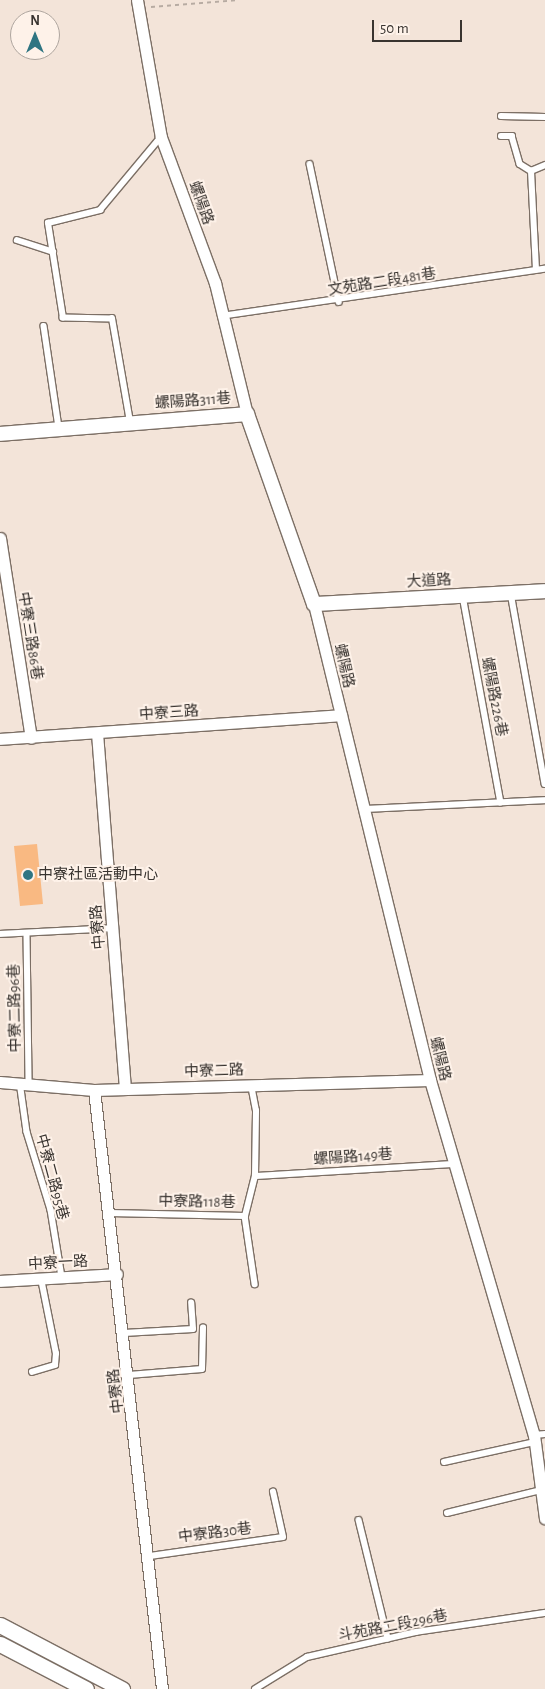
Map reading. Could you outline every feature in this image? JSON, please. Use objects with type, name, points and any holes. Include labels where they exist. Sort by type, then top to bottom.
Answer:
[{"type":"main road","points":[[0,1626],[122,1689]]},
{"type":"main road","points":[[0,1644],[86,1689]]},
{"type":"street","name":"螺陽路","points":[[138,4],[161,137],[215,283],[221,316],[247,414]]},
{"type":"street","name":"螺陽路311巷","points":[[0,434],[247,414],[314,604]]},
{"type":"street","name":"中寮三路86巷","points":[[0,538],[31,738]]},
{"type":"street","name":"大道路","points":[[314,604],[545,591]]},
{"type":"street","name":"螺陽路","points":[[314,604],[430,1080],[538,1437],[541,1490],[545,1518]]},
{"type":"street","name":"中寮三路","points":[[0,739],[341,716]]},
{"type":"street","name":"中寮路","points":[[97,733],[125,1089]]},
{"type":"street","name":"中寮二路","points":[[0,1082],[24,1082],[94,1090],[430,1080]]},
{"type":"street","name":"中寮路","points":[[94,1090],[118,1274],[150,1556],[162,1689]]},
{"type":"street","name":"中寮一路","points":[[0,1281],[118,1274]]},
{"type":"lane","points":[[501,116],[545,117]]},
{"type":"lane","points":[[501,136],[512,136],[520,164],[531,171]]},
{"type":"lane","points":[[130,422],[112,319],[63,318],[48,223],[100,210],[161,137]]},
{"type":"lane","points":[[310,164],[339,302]]},
{"type":"lane","points":[[531,171],[545,165]]},
{"type":"lane","points":[[531,171],[536,270]]},
{"type":"lane","points":[[17,240],[52,252]]},
{"type":"lane","name":"文苑路二段481巷","points":[[221,316],[339,302],[545,269]]},
{"type":"lane","points":[[44,326],[59,429]]},
{"type":"lane","points":[[511,593],[545,784]]},
{"type":"lane","name":"螺陽路226巷","points":[[463,596],[501,803]]},
{"type":"lane","points":[[363,809],[545,800]]},
{"type":"lane","points":[[0,934],[113,928]]},
{"type":"lane","name":"中寮二路96巷","points":[[24,1082],[27,934]]},
{"type":"lane","name":"中寮二路95巷","points":[[24,1082],[27,1132],[50,1210],[62,1277]]},
{"type":"lane","points":[[245,1216],[255,1176],[256,1111],[250,1085]]},
{"type":"lane","name":"螺陽路149巷","points":[[255,1176],[454,1164]]},
{"type":"lane","name":"中寮路118巷","points":[[110,1213],[245,1216],[255,1284]]},
{"type":"lane","points":[[32,1372],[55,1365],[56,1354],[40,1279]]},
{"type":"lane","points":[[124,1333],[193,1329],[191,1303]]},
{"type":"lane","points":[[129,1375],[202,1369],[203,1328]]},
{"type":"lane","points":[[444,1462],[538,1437]]},
{"type":"lane","points":[[447,1513],[541,1490]]},
{"type":"lane","name":"中寮路30巷","points":[[150,1556],[283,1537],[274,1492]]},
{"type":"lane","points":[[360,1520],[388,1638]]},
{"type":"lane","name":"斗苑路二段296巷","points":[[255,1689],[307,1657],[388,1638],[545,1613]]},
{"type":"path","points":[[138,4],[239,0]]},
{"type":"building","name":"中寮社區活動中心","points":[[37,844],[43,904],[20,906],[14,846]]},
{"type":"place","name":"中寮社區活動中心","points":[[28,875]]}]
